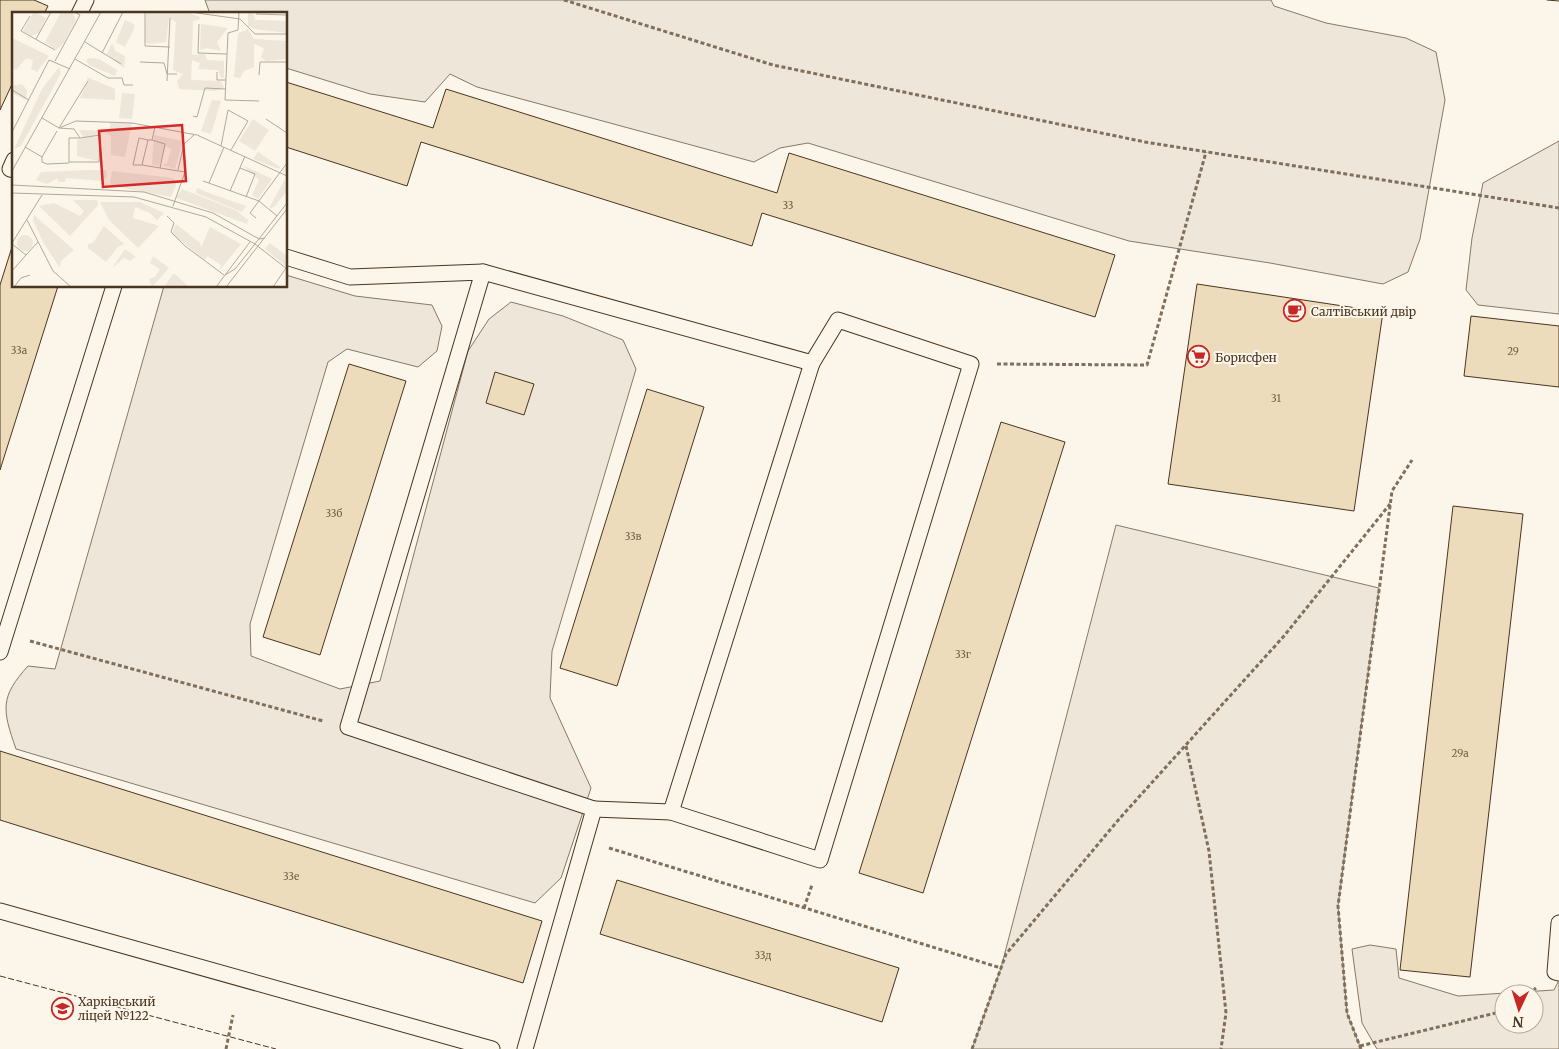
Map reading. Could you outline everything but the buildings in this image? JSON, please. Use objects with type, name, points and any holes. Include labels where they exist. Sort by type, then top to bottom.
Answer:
[{"type":"lane","points":[[81,12],[86,0]]},
{"type":"lane","points":[[288,258],[350,278],[483,272],[812,363]]},
{"type":"lane","points":[[483,272],[348,727],[594,809],[671,812],[820,860],[971,364],[838,320],[812,363],[671,812]]},
{"type":"lane","points":[[0,652],[113,288]]},
{"type":"lane","points":[[525,1049],[594,809]]},
{"type":"lane","points":[[0,910],[492,1049]]},
{"type":"lane","points":[[1559,922],[1555,972],[1559,973]]},
{"type":"path","points":[[564,0],[773,65],[1145,142],[1559,208]]},
{"type":"path","points":[[971,364],[1147,365],[1206,152]]},
{"type":"path","points":[[1412,460],[1392,491],[1338,906],[1347,1013],[1360,1048],[1494,1014]]},
{"type":"path","points":[[972,1049],[1006,954],[1120,818],[1284,636],[1390,504]]},
{"type":"path","points":[[5,635],[348,727]]},
{"type":"path","points":[[1186,745],[1210,860],[1226,1013],[1222,1049]]},
{"type":"path","points":[[585,841],[1001,968]]},
{"type":"path","points":[[226,1049],[234,1014]]},
{"type":"shaded area","points":[[205,0],[1271,0],[1274,6],[1326,23],[1406,38],[1436,52],[1445,100],[1420,239],[1408,272],[1383,284],[1270,263],[1129,241],[808,143],[780,148],[754,162],[477,87],[450,74],[425,102],[370,94],[288,69],[288,12],[209,12]]},
{"type":"shaded area","points":[[1559,141],[1559,314],[1478,305],[1466,290],[1472,238],[1483,183]]},
{"type":"shaded area","points":[[288,276],[355,296],[432,305],[442,326],[437,351],[418,367],[347,349],[328,362],[250,624],[251,656],[340,689],[380,681],[468,351],[489,319],[511,302],[563,316],[623,340],[636,369],[552,651],[550,698],[591,788],[561,878],[535,903],[16,749],[6,713],[8,695],[12,686],[28,666],[55,669],[163,288],[288,288]]},
{"type":"shaded area","points":[[1116,525],[1379,588],[1338,906],[1347,1013],[1361,1049],[972,1049],[1001,968]]},
{"type":"shaded area","points":[[1370,945],[1396,949],[1399,978],[1458,996],[1494,994],[1494,1034],[1544,1034],[1544,991],[1554,990],[1559,980],[1559,1049],[1377,1049],[1362,1023],[1352,949]]},
{"type":"tram line","points":[[1547,0],[1559,1]]},
{"type":"fence","points":[[0,976],[276,1049]]},
{"type":"place","name":"Салтівський двір","points":[[1295,311]]},
{"type":"place","name":"Борисфен","points":[[1199,357]]},
{"type":"place","name":"Харківський ліцей №122","points":[[62,1008]]}]
